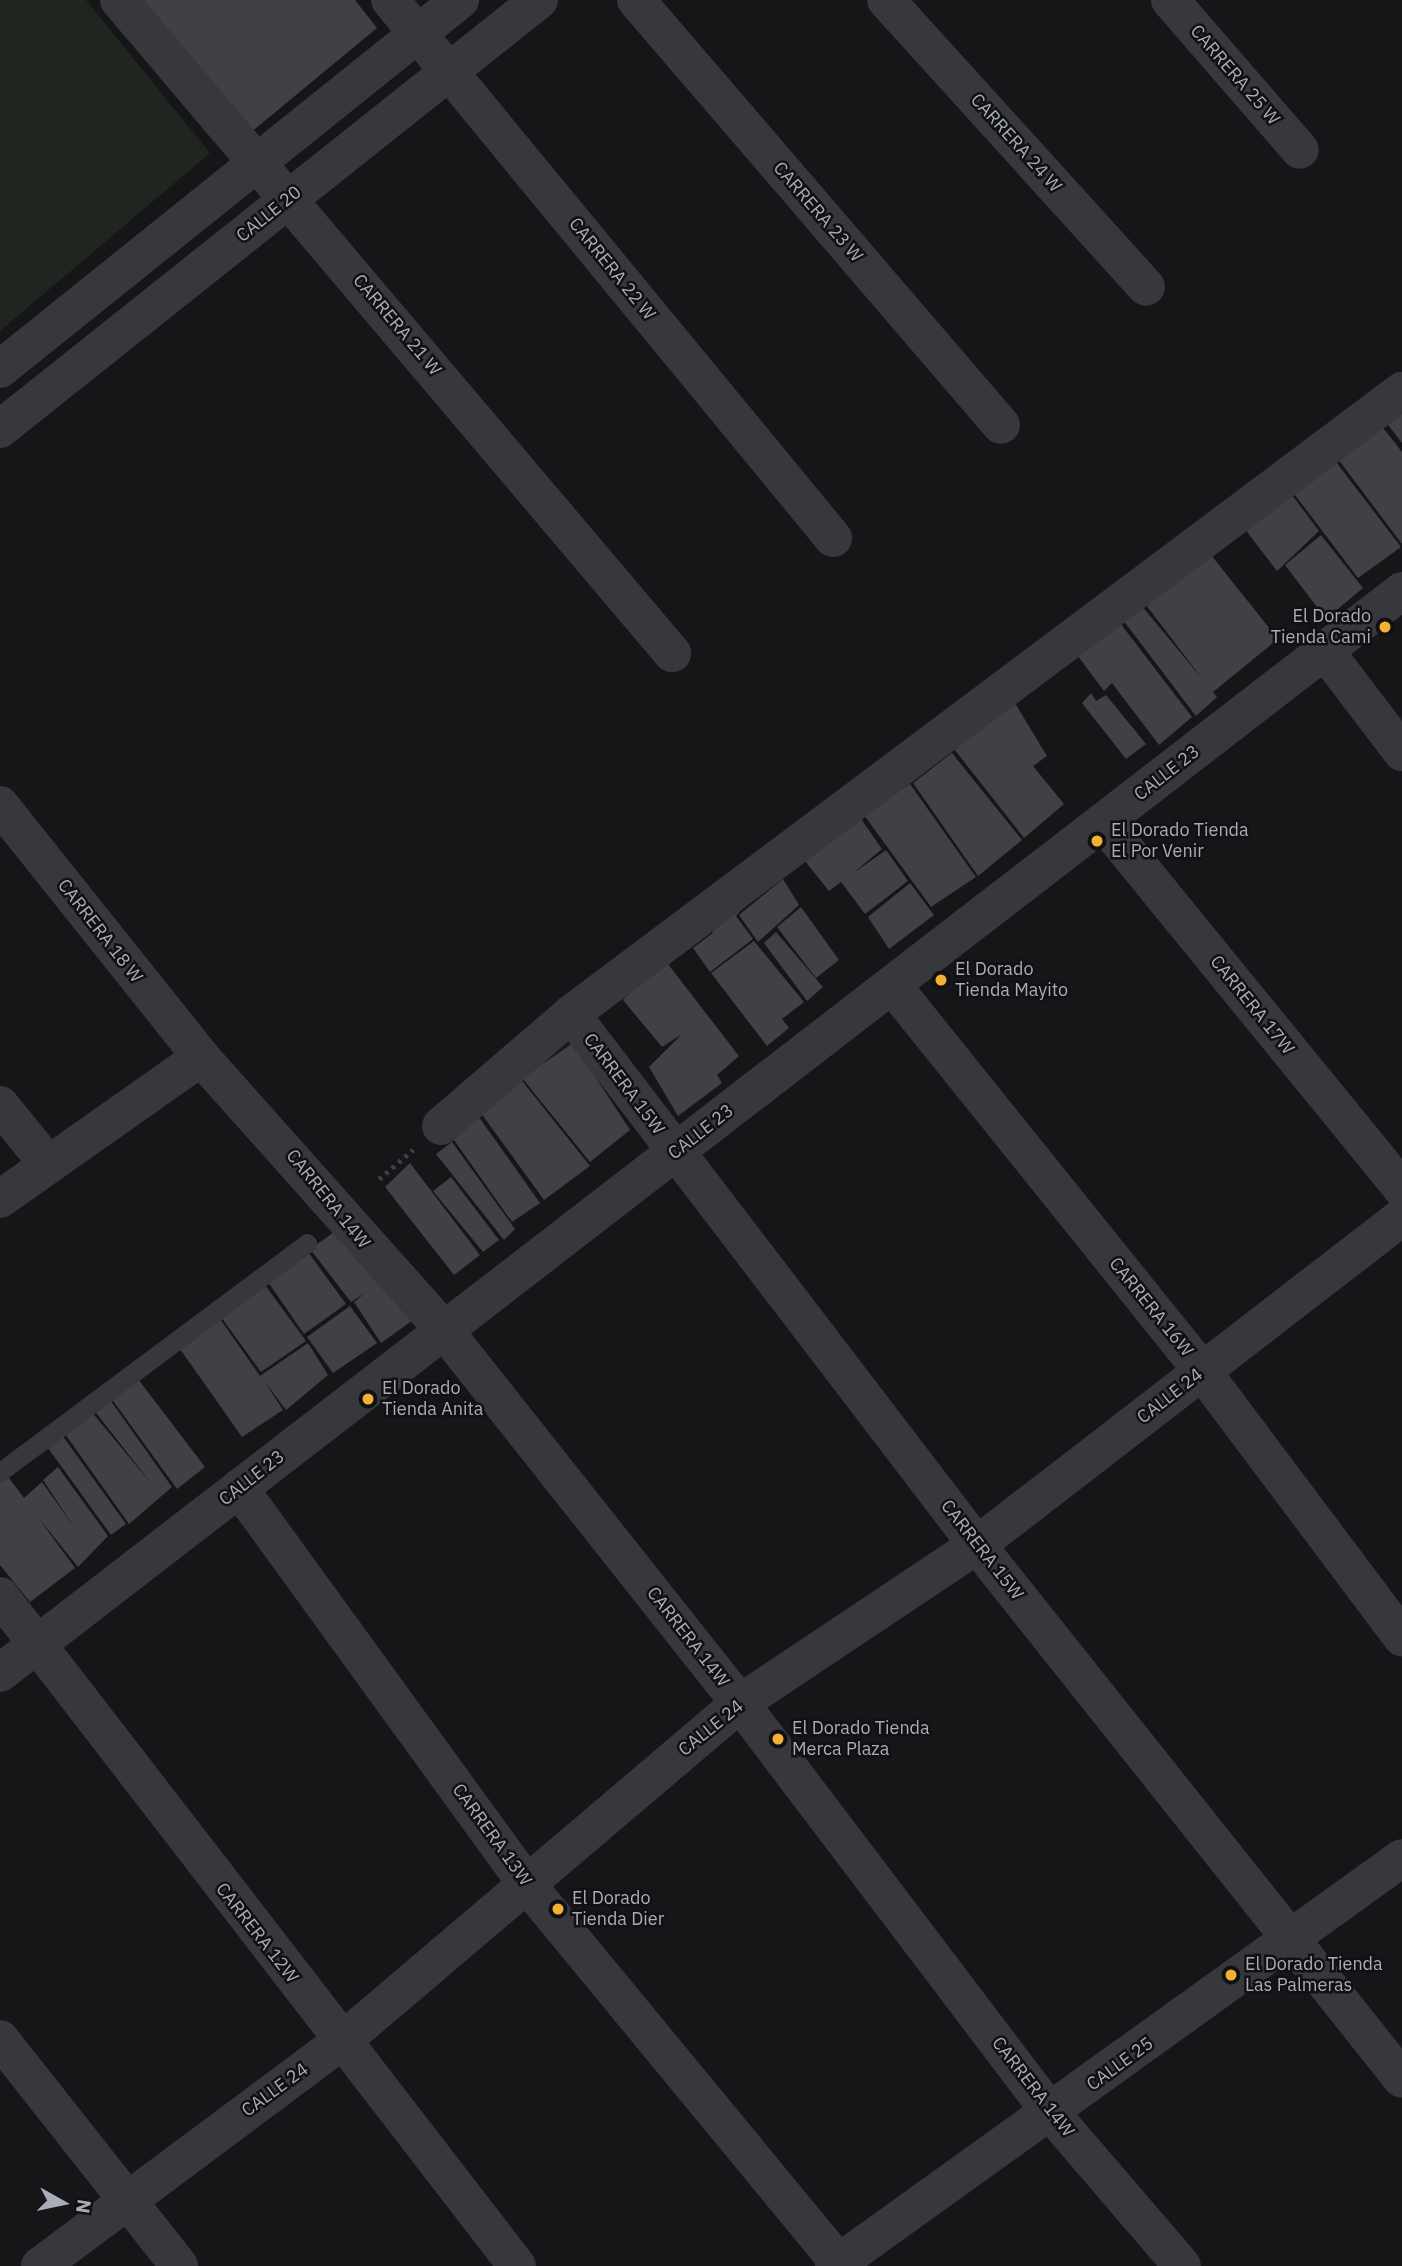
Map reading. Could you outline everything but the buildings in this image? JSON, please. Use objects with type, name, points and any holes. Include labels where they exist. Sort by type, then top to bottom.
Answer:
[{"type":"street","name":"CARRERA 21 W","points":[[119,0],[290,198],[672,653]]},
{"type":"street","name":"CARRERA 22 W","points":[[390,0],[833,538]]},
{"type":"street","points":[[0,369],[460,0]]},
{"type":"street","name":"CALLE 20","points":[[0,429],[539,0]]},
{"type":"street","name":"CARRERA 23 W","points":[[636,0],[1001,425]]},
{"type":"street","name":"CARRERA 24 W","points":[[886,0],[1146,287]]},
{"type":"street","name":"CARRERA 25 W","points":[[1170,0],[1300,150]]},
{"type":"street","points":[[106,285],[137,321]]},
{"type":"street","points":[[441,1126],[571,1014],[1402,391]]},
{"type":"street","name":"CALLE 23","points":[[0,1673],[1402,591]]},
{"type":"street","points":[[1325,651],[1402,752]]},
{"type":"street","name":"CARRERA 18 W","points":[[0,805],[201,1057]]},
{"type":"street","name":"CARRERA 17W","points":[[1103,822],[1402,1188]]},
{"type":"street","name":"CARRERA 16W","points":[[892,985],[1202,1371],[1402,1637]]},
{"type":"street","name":"CARRERA 15W","points":[[571,1014],[977,1545],[1295,1938],[1402,2079]]},
{"type":"street","points":[[0,1199],[201,1057]]},
{"type":"street","name":"CARRERA 14W","points":[[201,1057],[281,1141],[373,1255],[444,1330],[740,1703],[1051,2113],[1182,2266]]},
{"type":"street","points":[[0,1105],[48,1164]]},
{"type":"street","name":"CALLE 24","points":[[40,2266],[127,2197],[341,2042],[525,1882],[740,1703],[977,1545],[1402,1217]]},
{"type":"street","name":"CARRERA 13W","points":[[239,1488],[525,1882],[838,2265]]},
{"type":"street","name":"CARRERA 12W","points":[[0,1596],[341,2042],[517,2266]]},
{"type":"street","name":"CALLE 25","points":[[838,2265],[1295,1938],[1402,1858]]},
{"type":"street","points":[[0,2039],[179,2266]]},
{"type":"lane","points":[[0,1472],[307,1243]]},
{"type":"shaded area","points":[[0,0],[86,0],[210,153],[0,331]]},
{"type":"place","name":"El Dorado Tienda Cami","points":[[1385,627]]},
{"type":"place","name":"El Dorado Tienda El Por Venir","points":[[1097,841]]},
{"type":"place","name":"El Dorado Tienda Mayito","points":[[941,980]]},
{"type":"place","name":"El Dorado Tienda Anita","points":[[368,1399]]},
{"type":"place","name":"El Dorado Tienda Merca Plaza","points":[[778,1739]]},
{"type":"place","name":"El Dorado Tienda Dier","points":[[558,1909]]},
{"type":"place","name":"El Dorado Tienda Las Palmeras","points":[[1231,1975]]}]
